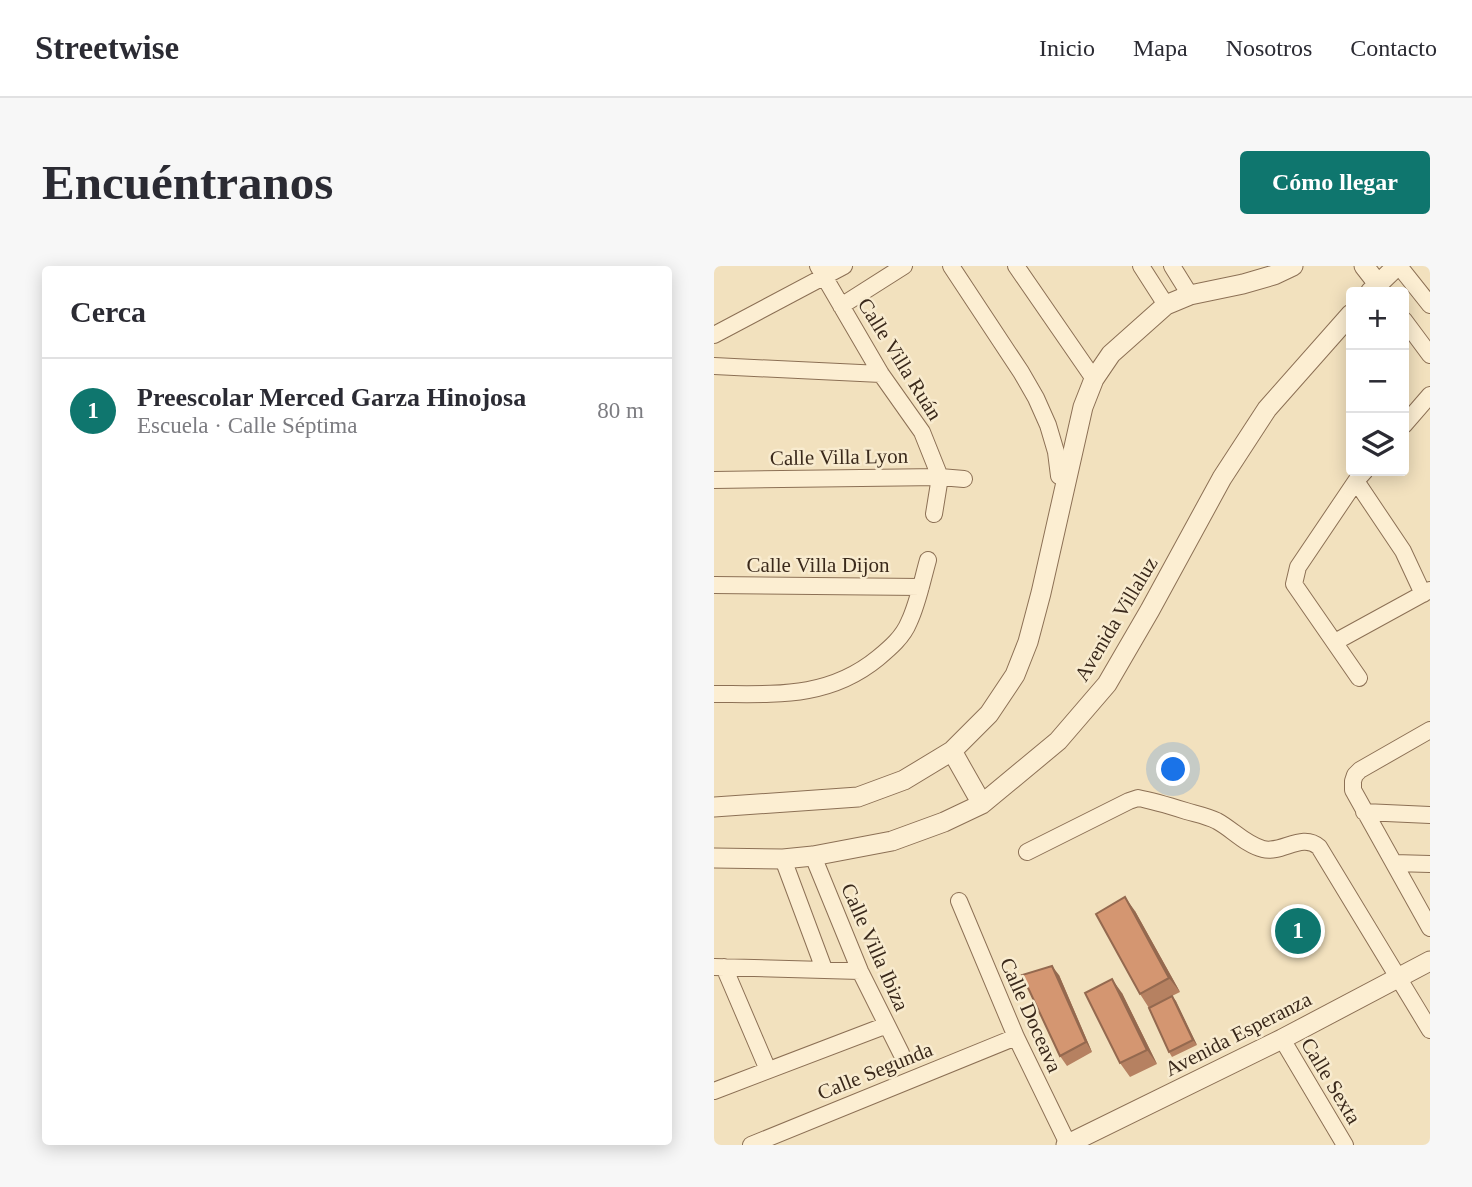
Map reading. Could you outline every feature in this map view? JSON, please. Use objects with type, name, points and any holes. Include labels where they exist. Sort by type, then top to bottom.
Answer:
[{"type":"street","points":[[714,335],[821,272],[844,266]]},
{"type":"street","points":[[841,306],[904,266]]},
{"type":"street","points":[[950,266],[1036,398],[1048,425],[1062,474]]},
{"type":"street","points":[[1016,266],[1094,379]]},
{"type":"street","points":[[1141,266],[1166,305]]},
{"type":"street","points":[[1172,266],[1190,295]]},
{"type":"street","points":[[714,807],[858,797],[904,780],[952,751],[989,714],[1014,675],[1028,642],[1041,593],[1062,474],[1094,379],[1111,354],[1166,305],[1190,295],[1274,275],[1293,266]]},
{"type":"street","points":[[1364,266],[1375,287]]},
{"type":"street","points":[[1380,287],[1398,266],[1430,305]]},
{"type":"street","name":"Calle Villa Ruán","points":[[821,272],[881,374],[922,432],[940,477]]},
{"type":"street","name":"Avenida Villaluz","points":[[714,858],[783,859],[892,841],[944,822],[982,804],[1058,741],[1107,684],[1222,478],[1267,409],[1346,320]]},
{"type":"street","points":[[1409,327],[1430,355]]},
{"type":"street","points":[[714,366],[881,374]]},
{"type":"street","points":[[1409,419],[1429,396]]},
{"type":"street","points":[[1335,642],[1427,592],[1360,476],[1298,567],[1294,583],[1359,678]]},
{"type":"street","points":[[934,514],[940,477]]},
{"type":"street","name":"Calle Villa Lyon","points":[[714,480],[964,479]]},
{"type":"street","points":[[714,694],[789,694],[830,686],[866,667],[893,646],[909,624],[928,561]]},
{"type":"street","name":"Calle Villa Dijon","points":[[714,585],[921,587]]},
{"type":"street","points":[[1430,730],[1360,770],[1353,781],[1353,790],[1364,812],[1430,928]]},
{"type":"street","points":[[952,751],[982,804]]},
{"type":"street","points":[[1027,852],[1138,798],[1213,819],[1255,847],[1266,850],[1309,841],[1319,846],[1430,1030]]},
{"type":"street","points":[[1364,812],[1430,815]]},
{"type":"street","name":"Calle Villa Ibiza","points":[[813,856],[860,971],[901,1053]]},
{"type":"street","points":[[783,859],[824,969]]},
{"type":"street","points":[[1394,863],[1430,864]]},
{"type":"street","name":"Calle Doceava","points":[[959,901],[1016,1037],[1067,1144]]},
{"type":"street","name":"Avenida Esperanza","points":[[1067,1144],[1282,1039],[1430,961]]},
{"type":"street","points":[[768,1070],[719,967],[860,971]]},
{"type":"street","points":[[714,1091],[887,1025]]},
{"type":"street","name":"Calle Segunda","points":[[751,1145],[1016,1037]]},
{"type":"street","name":"Calle Sexta","points":[[1282,1039],[1345,1145]]},
{"type":"building","points":[[1125,897],[1169,978],[1140,994],[1096,914]]},
{"type":"building","points":[[1052,966],[1086,1042],[1060,1056],[1022,975]]},
{"type":"building","points":[[1112,979],[1147,1050],[1120,1063],[1085,993]]},
{"type":"building","points":[[1172,996],[1193,1040],[1169,1052],[1149,1008]]},
{"type":"place","name":"Preescolar Merced Garza Hinojosa","points":[[1298,931]]}]
